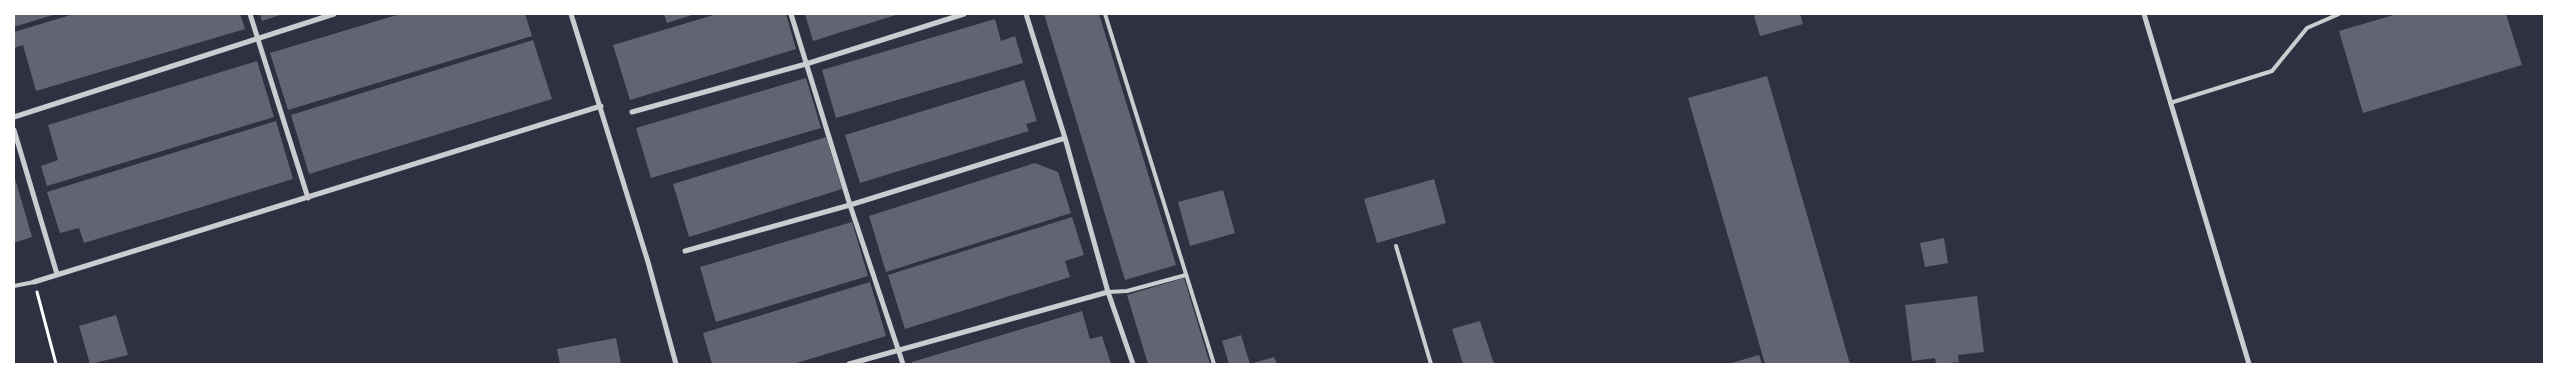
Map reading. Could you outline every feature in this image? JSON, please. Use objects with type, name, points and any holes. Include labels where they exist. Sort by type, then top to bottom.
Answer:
[{"type":"street","points":[[250,14],[308,198]]},
{"type":"street","points":[[14,117],[334,14]]},
{"type":"street","points":[[571,14],[648,262],[676,364]]},
{"type":"street","points":[[791,14],[850,205],[903,364]]},
{"type":"street","points":[[632,112],[806,64],[964,14]]},
{"type":"street","points":[[1026,14],[1065,138],[1108,292],[1133,364]]},
{"type":"street","points":[[2144,14],[2249,364]]},
{"type":"street","points":[[34,282],[601,106]]},
{"type":"street","points":[[14,130],[57,274]]},
{"type":"street","points":[[685,251],[850,205],[1065,138]]},
{"type":"street","points":[[849,364],[1108,292]]},
{"type":"lane","points":[[1105,14],[1214,364]]},
{"type":"lane","points":[[2170,103],[2272,71],[2307,28],[2339,14]]},
{"type":"lane","points":[[1396,246],[1431,364]]},
{"type":"lane","points":[[1108,292],[1127,291],[1186,275]]},
{"type":"lane","points":[[14,286],[34,282]]},
{"type":"path","points":[[34,282],[56,364]]},
{"type":"building","points":[[14,14],[56,14],[14,27]]},
{"type":"building","points":[[74,14],[240,14],[245,29],[36,91],[23,45],[14,48],[14,32]]},
{"type":"building","points":[[260,14],[283,14],[262,21]]},
{"type":"building","points":[[400,14],[525,14],[532,36],[288,110],[270,53]]},
{"type":"building","points":[[664,14],[695,14],[667,23]]},
{"type":"building","points":[[717,14],[786,14],[796,49],[630,100],[613,45]]},
{"type":"building","points":[[805,14],[899,14],[813,41]]},
{"type":"building","points":[[1044,14],[1099,14],[1176,265],[1125,280]]},
{"type":"building","points":[[1757,14],[1800,14],[1803,24],[1760,36],[1754,16]]},
{"type":"building","points":[[2397,14],[2506,14],[2522,65],[2363,113],[2339,31]]},
{"type":"building","points":[[995,19],[1001,41],[1015,36],[1023,63],[836,118],[822,70]]},
{"type":"building","points":[[533,40],[552,99],[309,174],[291,115]]},
{"type":"building","points":[[257,61],[274,117],[47,186],[41,166],[58,160],[48,125]]},
{"type":"building","points":[[1767,76],[1850,364],[1765,364],[1688,98]]},
{"type":"building","points":[[806,78],[821,128],[651,178],[636,128]]},
{"type":"building","points":[[1024,80],[1037,121],[1026,124],[1029,131],[860,183],[845,135]]},
{"type":"building","points":[[276,121],[293,179],[84,243],[79,228],[60,233],[47,192]]},
{"type":"building","points":[[826,137],[842,189],[689,237],[673,184]]},
{"type":"building","points":[[1035,163],[1058,172],[1071,213],[886,272],[869,216]]},
{"type":"building","points":[[14,175],[32,237],[14,243]]},
{"type":"building","points":[[1434,179],[1446,223],[1377,243],[1364,199]]},
{"type":"building","points":[[1223,190],[1235,233],[1190,246],[1178,202]]},
{"type":"building","points":[[1072,217],[1084,255],[1065,261],[1070,277],[905,329],[888,275]]},
{"type":"building","points":[[852,222],[868,276],[716,322],[700,267]]},
{"type":"building","points":[[1944,238],[1948,263],[1925,267],[1920,243]]},
{"type":"building","points":[[1184,278],[1210,364],[1148,364],[1127,295]]},
{"type":"building","points":[[870,282],[886,336],[793,364],[712,364],[703,333]]},
{"type":"building","points":[[1977,296],[1984,352],[1958,355],[1959,362],[1936,364],[1935,358],[1912,361],[1905,305]]},
{"type":"building","points":[[1082,311],[1090,339],[1102,336],[1111,364],[912,364],[912,362]]},
{"type":"building","points":[[116,315],[128,355],[90,364],[79,326]]},
{"type":"building","points":[[1480,321],[1494,364],[1463,364],[1452,329]]},
{"type":"building","points":[[1241,335],[1250,364],[1229,364],[1222,341]]},
{"type":"building","points":[[616,338],[621,364],[560,364],[557,349]]},
{"type":"building","points":[[1759,355],[1762,364],[1728,364]]},
{"type":"building","points":[[1274,357],[1277,364],[1250,364]]}]
